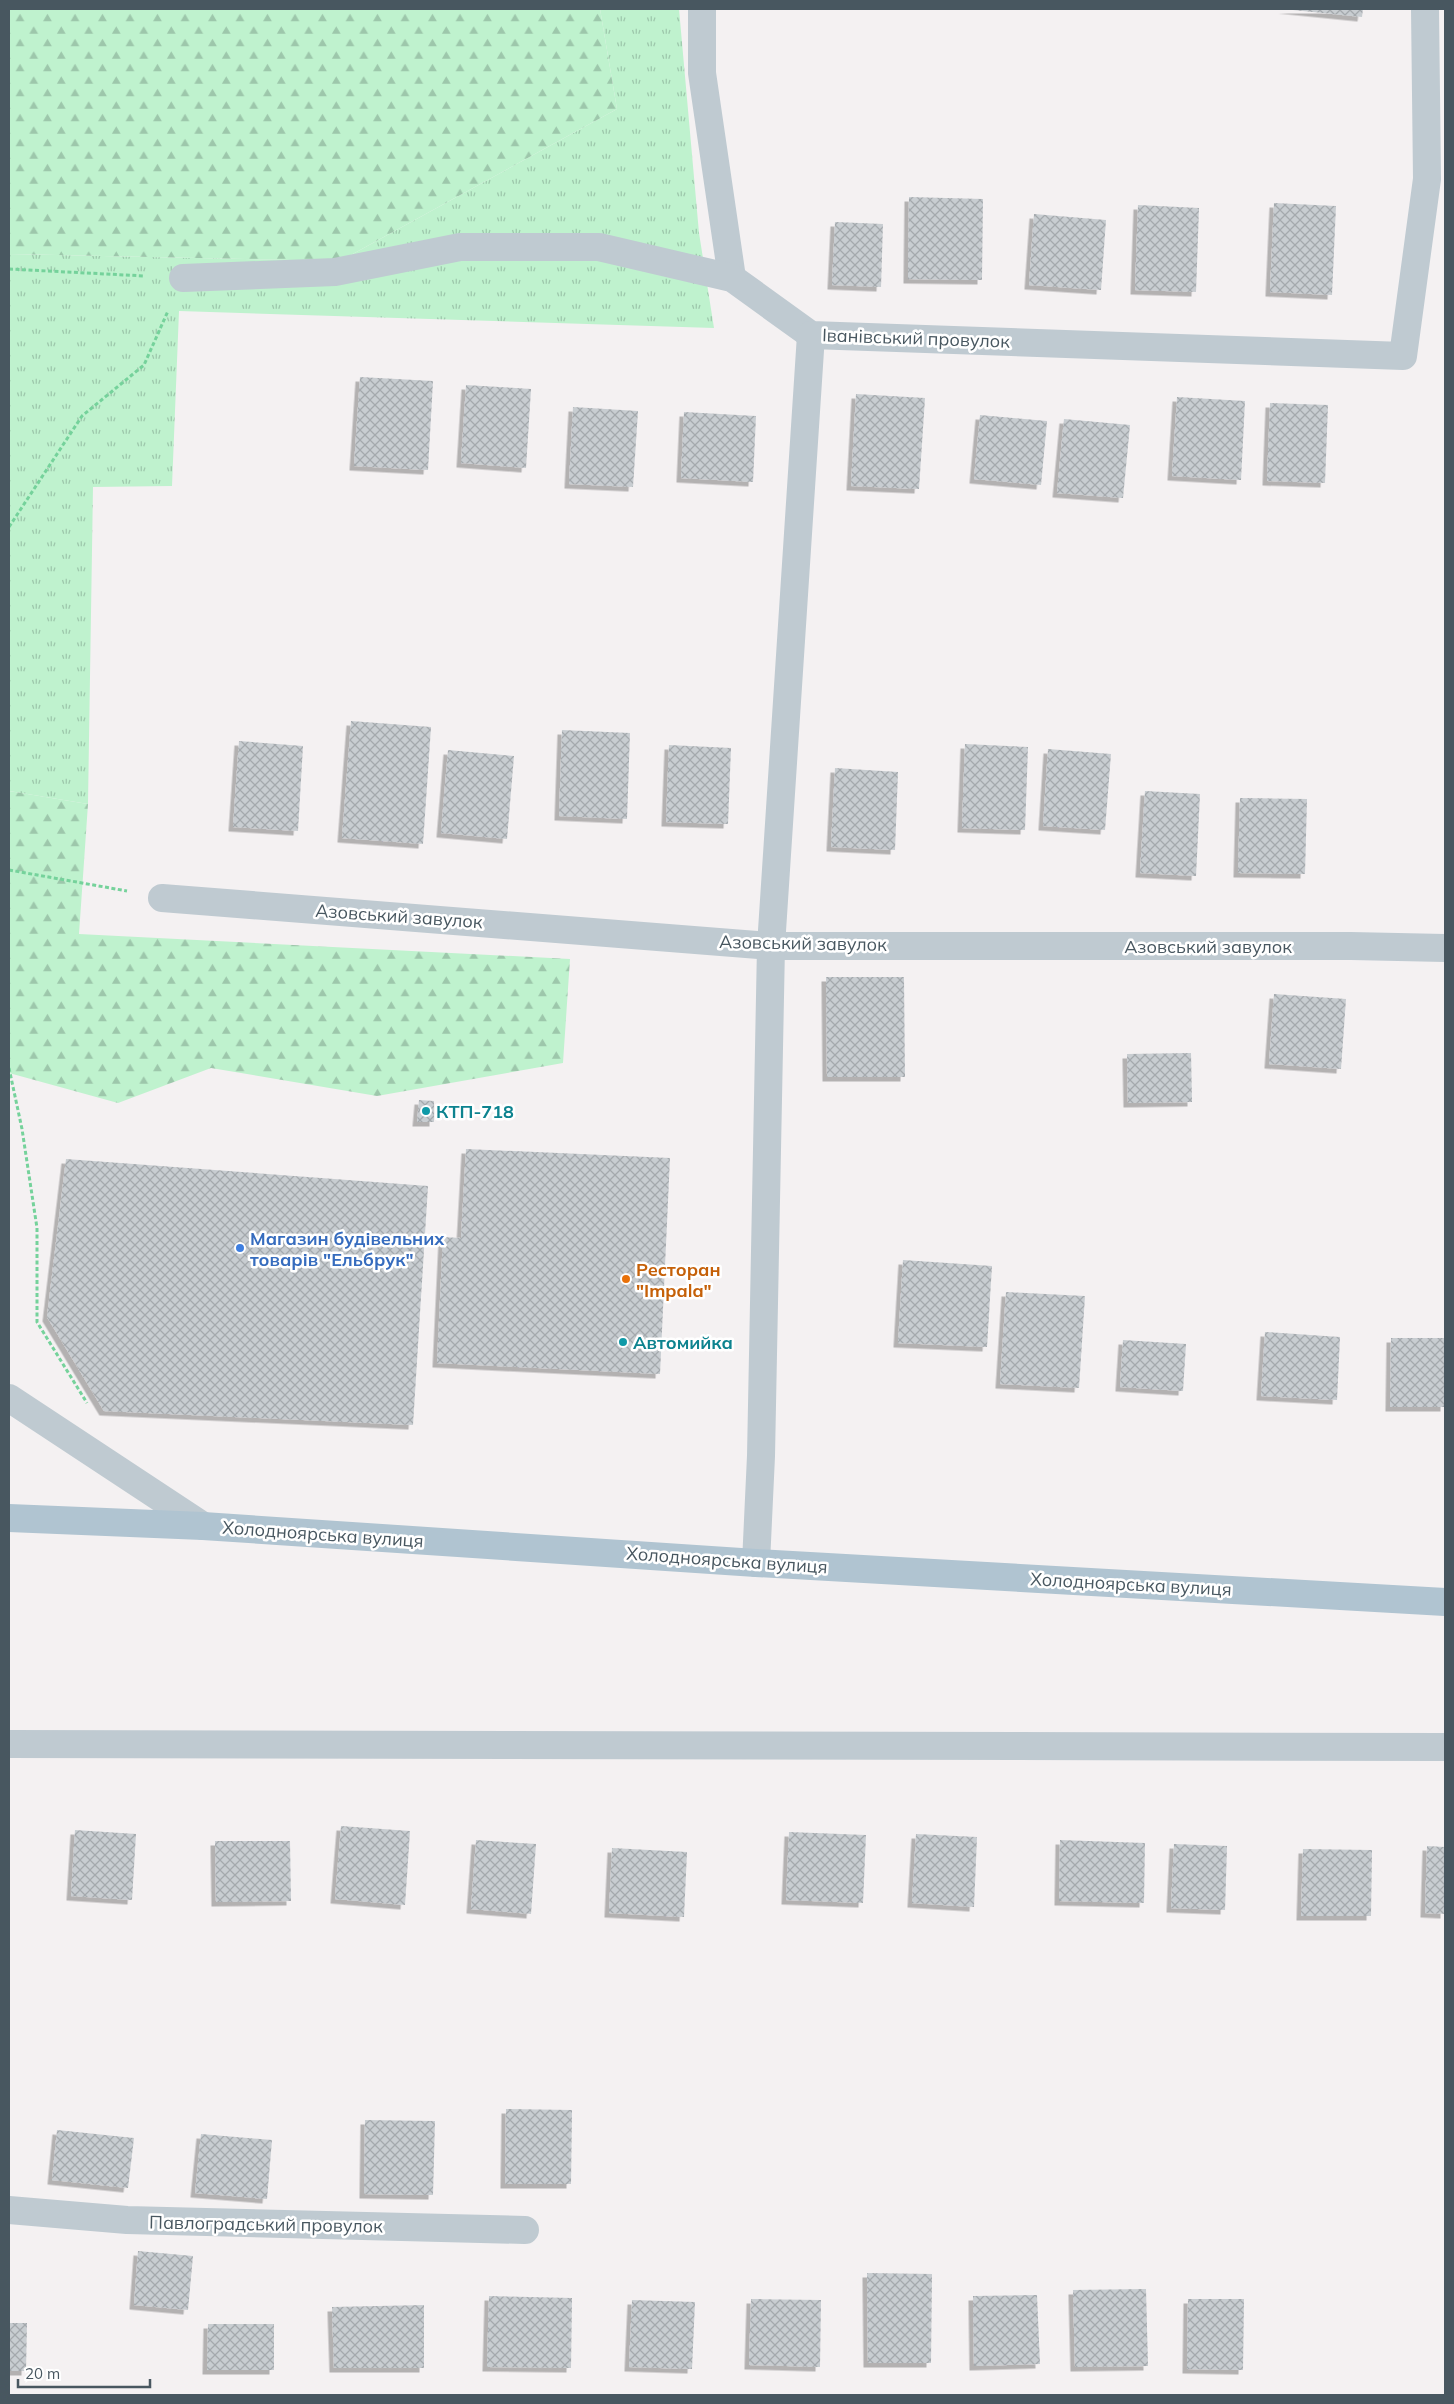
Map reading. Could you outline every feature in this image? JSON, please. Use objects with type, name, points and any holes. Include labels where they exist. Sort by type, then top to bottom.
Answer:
[{"type":"main road","name":"Холодноярська вулиця","points":[[9,1518],[203,1526],[756,1562],[1445,1602]]},
{"type":"street","points":[[702,9],[702,73],[732,278]]},
{"type":"street","points":[[1424,9],[1436,179]]},
{"type":"street","name":"Іванівський провулок","points":[[183,278],[335,272],[460,247],[599,247],[732,278],[811,335],[1403,356],[1436,179]]},
{"type":"street","points":[[756,1562],[762,1456],[771,946],[811,335]]},
{"type":"street","name":"Азовський завулок","points":[[162,898],[771,946],[1351,946],[1445,948]]},
{"type":"street","points":[[9,1398],[203,1526]]},
{"type":"street","points":[[9,1744],[1445,1747]]},
{"type":"street","name":"Павлоградський провулок","points":[[9,2210],[127,2220],[525,2230]]},
{"type":"path","points":[[9,269],[183,278],[144,365],[82,416],[9,527]]},
{"type":"path","points":[[9,870],[162,898]]},
{"type":"path","points":[[9,1068],[22,1129],[37,1228],[36,1322],[92,1411]]},
{"type":"green space","points":[[9,9],[600,9],[617,109],[340,261],[9,254]]},
{"type":"green space","points":[[600,9],[679,9],[699,233],[714,328],[179,311],[172,486],[93,487],[88,804],[9,791],[9,254],[340,261],[617,109]]},
{"type":"green space","points":[[9,791],[88,804],[79,934],[570,959],[563,1063],[377,1096],[211,1068],[118,1103],[9,1073]]},
{"type":"building","points":[[1283,9],[1363,9],[1362,17]]},
{"type":"building","points":[[909,197],[983,199],[982,280],[908,279]]},
{"type":"building","points":[[1274,203],[1336,206],[1332,295],[1270,292]]},
{"type":"building","points":[[1138,205],[1199,208],[1196,292],[1135,290]]},
{"type":"building","points":[[1034,214],[1106,220],[1101,290],[1029,285]]},
{"type":"building","points":[[835,222],[883,224],[881,287],[832,285]]},
{"type":"building","points":[[360,377],[433,381],[428,470],[354,466]]},
{"type":"building","points":[[466,385],[531,389],[526,468],[461,463]]},
{"type":"building","points":[[856,394],[925,398],[919,489],[851,486]]},
{"type":"building","points":[[1177,397],[1245,401],[1241,480],[1172,476]]},
{"type":"building","points":[[1270,403],[1328,405],[1325,483],[1267,481]]},
{"type":"building","points":[[573,407],[638,411],[633,487],[569,484]]},
{"type":"building","points":[[684,412],[756,416],[753,482],[681,478]]},
{"type":"building","points":[[980,415],[1047,421],[1041,485],[974,479]]},
{"type":"building","points":[[1064,419],[1130,425],[1123,498],[1057,493]]},
{"type":"building","points":[[351,721],[431,727],[423,844],[342,838]]},
{"type":"building","points":[[562,730],[630,733],[627,819],[559,816]]},
{"type":"building","points":[[239,741],[303,746],[298,831],[233,827]]},
{"type":"building","points":[[965,744],[1028,747],[1025,830],[962,828]]},
{"type":"building","points":[[669,745],[731,748],[728,824],[666,822]]},
{"type":"building","points":[[1048,749],[1111,754],[1105,830],[1043,826]]},
{"type":"building","points":[[448,750],[514,756],[507,839],[441,833]]},
{"type":"building","points":[[835,768],[898,772],[895,850],[831,847]]},
{"type":"building","points":[[1145,791],[1200,794],[1196,876],[1140,873]]},
{"type":"building","points":[[1240,798],[1307,799],[1305,874],[1238,873]]},
{"type":"building","points":[[826,977],[904,977],[905,1077],[827,1077]]},
{"type":"building","points":[[1274,994],[1346,999],[1341,1069],[1269,1064]]},
{"type":"building","points":[[1191,1053],[1192,1102],[1128,1103],[1127,1054]]},
{"type":"building","name":"КТП-718","points":[[419,1100],[434,1101],[434,1122],[417,1122]]},
{"type":"building","points":[[466,1149],[670,1158],[660,1374],[437,1363],[443,1237],[461,1238]]},
{"type":"building","name":"Магазин будівельних товарів \"Ельбрук\"","points":[[66,1159],[428,1186],[413,1425],[104,1411],[47,1317]]},
{"type":"building","points":[[903,1260],[992,1266],[987,1347],[898,1343]]},
{"type":"building","points":[[1006,1292],[1085,1296],[1079,1388],[1000,1384]]},
{"type":"building","points":[[1265,1332],[1340,1337],[1337,1400],[1261,1396]]},
{"type":"building","points":[[1391,1338],[1445,1338],[1445,1407],[1390,1407]]},
{"type":"building","points":[[1123,1340],[1186,1344],[1183,1391],[1120,1387]]},
{"type":"building","points":[[341,1826],[410,1831],[405,1905],[335,1899]]},
{"type":"building","points":[[75,1830],[136,1834],[132,1900],[71,1896]]},
{"type":"building","points":[[789,1832],[866,1835],[863,1903],[786,1900]]},
{"type":"building","points":[[916,1834],[977,1837],[974,1907],[912,1903]]},
{"type":"building","points":[[476,1840],[536,1844],[531,1914],[471,1909]]},
{"type":"building","points":[[1060,1840],[1145,1843],[1144,1903],[1059,1901]]},
{"type":"building","points":[[215,1841],[290,1841],[291,1901],[216,1902]]},
{"type":"building","points":[[1174,1844],[1227,1846],[1225,1910],[1171,1908]]},
{"type":"building","points":[[1427,1846],[1445,1847],[1445,1914],[1425,1913]]},
{"type":"building","points":[[612,1848],[687,1852],[684,1917],[609,1913]]},
{"type":"building","points":[[1303,1849],[1372,1850],[1371,1916],[1301,1916]]},
{"type":"building","points":[[506,2109],[572,2110],[571,2184],[505,2184]]},
{"type":"building","points":[[365,2120],[435,2121],[433,2195],[364,2194]]},
{"type":"building","points":[[57,2130],[134,2138],[128,2188],[52,2180]]},
{"type":"building","points":[[201,2134],[272,2140],[267,2199],[195,2193]]},
{"type":"building","points":[[138,2251],[193,2256],[188,2310],[134,2305]]},
{"type":"building","points":[[867,2273],[932,2274],[931,2363],[868,2363]]},
{"type":"building","points":[[1146,2289],[1148,2366],[1075,2367],[1073,2290]]},
{"type":"building","points":[[1037,2295],[1040,2364],[974,2366],[973,2296]]},
{"type":"building","points":[[489,2296],[572,2298],[571,2368],[487,2367]]},
{"type":"building","points":[[751,2299],[821,2300],[820,2367],[749,2365]]},
{"type":"building","points":[[1188,2299],[1244,2299],[1243,2370],[1187,2369]]},
{"type":"building","points":[[632,2300],[695,2302],[692,2369],[629,2367]]},
{"type":"building","points":[[424,2305],[424,2368],[334,2368],[332,2307]]},
{"type":"building","points":[[9,2323],[27,2323],[26,2371],[9,2371]]},
{"type":"building","points":[[208,2324],[274,2324],[274,2370],[207,2370]]},
{"type":"place","name":"КТП-718","points":[[426,1111]]},
{"type":"place","name":"Магазин будівельних товарів \"Ельбрук\"","points":[[240,1248]]},
{"type":"place","name":"Ресторан \"Impala\"","points":[[626,1279]]},
{"type":"place","name":"Автомийка","points":[[623,1342]]}]
